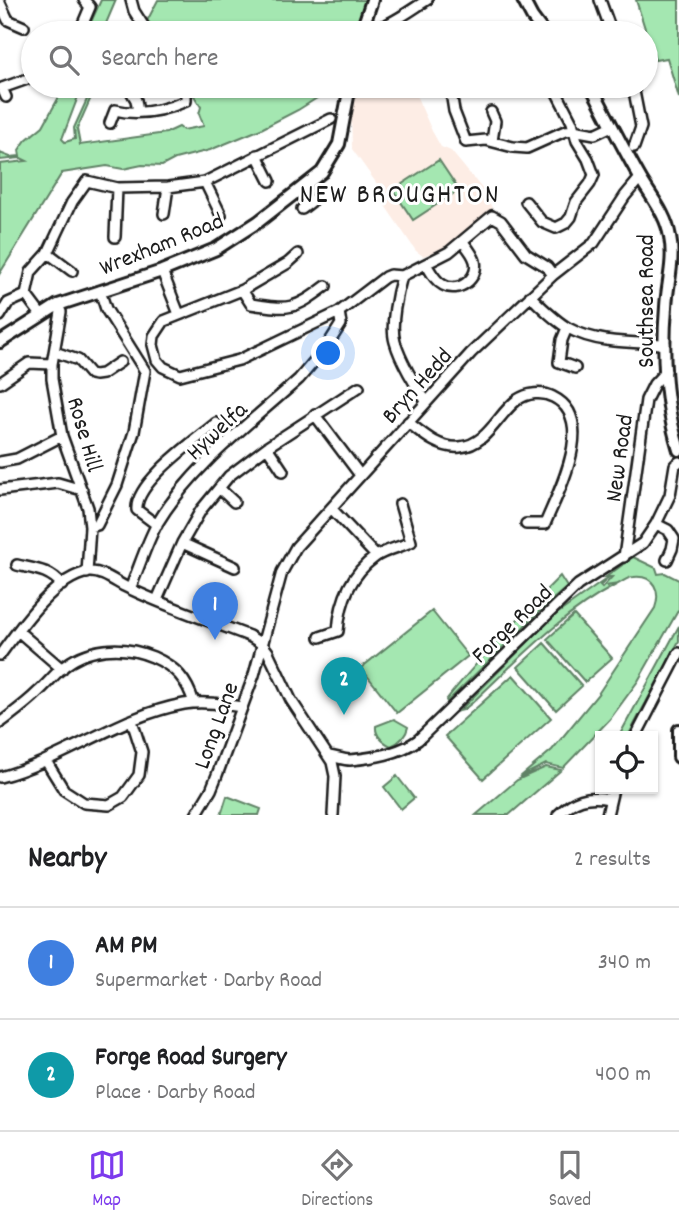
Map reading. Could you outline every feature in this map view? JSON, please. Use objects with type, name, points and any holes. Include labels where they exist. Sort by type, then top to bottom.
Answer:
[{"type":"main road","points":[[365,21],[372,0]]},
{"type":"main road","points":[[523,0],[535,21]]},
{"type":"main road","name":"Wrexham Road","points":[[0,342],[58,306],[162,271],[216,249],[258,222],[322,172],[337,150],[348,98]]},
{"type":"main road","name":"Southsea Road","points":[[597,98],[640,178],[661,209],[671,240],[666,371],[669,413],[679,450]]},
{"type":"main road","points":[[679,730],[679,757]]},
{"type":"street","points":[[84,0],[90,7],[84,21]]},
{"type":"street","points":[[131,0],[141,21]]},
{"type":"street","points":[[391,21],[427,0]]},
{"type":"street","points":[[600,0],[608,21]]},
{"type":"street","points":[[0,3],[8,20],[21,26]]},
{"type":"street","points":[[6,97],[2,88],[21,81]]},
{"type":"street","points":[[135,98],[138,112]]},
{"type":"street","points":[[110,123],[115,110],[127,113],[171,108],[186,102],[186,98]]},
{"type":"street","points":[[452,98],[466,142],[486,140],[527,148],[565,131],[595,134],[612,126]]},
{"type":"street","points":[[526,202],[542,222],[556,233],[571,217],[576,202],[594,175],[560,98]]},
{"type":"street","points":[[634,147],[641,127],[635,98]]},
{"type":"street","points":[[491,112],[495,121],[492,141]]},
{"type":"street","points":[[41,315],[26,295],[31,272],[48,253],[72,202],[87,181],[117,188],[168,187],[205,181],[331,119]]},
{"type":"street","points":[[257,155],[270,180]]},
{"type":"street","name":"Bryn Hedd","points":[[262,644],[286,562],[296,547],[471,353],[553,275],[594,243],[640,178]]},
{"type":"street","points":[[205,181],[221,215]]},
{"type":"street","points":[[164,214],[168,187]]},
{"type":"street","points":[[115,237],[117,188]]},
{"type":"street","points":[[300,190],[314,198],[302,209]]},
{"type":"street","points":[[298,254],[288,263],[242,290],[164,321],[157,329],[153,345],[157,360],[163,367],[180,375],[239,360],[339,312],[385,277],[402,276],[449,252],[492,216],[501,221],[526,254],[547,267],[553,275]]},
{"type":"street","points":[[426,264],[432,275],[444,286],[456,288],[466,284],[473,275],[475,261],[463,242]]},
{"type":"street","points":[[48,253],[72,271]]},
{"type":"street","points":[[162,271],[179,314]]},
{"type":"street","points":[[402,276],[396,300],[395,343],[426,401]]},
{"type":"street","points":[[242,290],[251,304],[286,307],[301,305],[326,286]]},
{"type":"street","points":[[90,527],[97,525],[117,485],[134,432],[139,395],[145,377],[142,365],[106,309],[100,291]]},
{"type":"street","points":[[0,316],[8,303],[26,295]]},
{"type":"street","points":[[530,296],[568,328],[600,339],[665,344]]},
{"type":"street","name":"Rose Hill","points":[[58,306],[61,312],[52,379],[62,436],[88,508],[90,527],[87,573]]},
{"type":"street","name":"Hywelfa","points":[[130,589],[157,525],[178,495],[205,464],[313,363],[341,324],[339,312]]},
{"type":"street","points":[[568,328],[562,340],[559,362],[575,368]]},
{"type":"street","points":[[55,352],[78,360],[90,374],[95,375],[102,374],[120,362]]},
{"type":"street","points":[[0,383],[29,363],[52,364]]},
{"type":"street","name":"New Road","points":[[624,557],[646,400],[654,384],[666,371]]},
{"type":"street","points":[[158,600],[182,543],[201,510],[219,488],[239,467],[359,387]]},
{"type":"street","points":[[408,422],[434,442],[458,447],[468,445],[483,436],[516,400],[526,395],[537,393],[559,400],[568,411],[575,430],[572,452],[545,524],[526,524]]},
{"type":"street","points":[[314,415],[360,475]]},
{"type":"street","points":[[157,525],[137,510],[140,494],[159,472],[216,423]]},
{"type":"street","points":[[0,462],[17,459],[62,436]]},
{"type":"street","points":[[267,447],[283,471]]},
{"type":"street","name":"Forge Road","points":[[329,756],[348,761],[397,752],[418,740],[578,585],[643,543],[670,495],[676,465],[679,462]]},
{"type":"street","points":[[0,490],[58,483],[82,490]]},
{"type":"street","points":[[219,488],[234,502]]},
{"type":"street","points":[[320,637],[338,631],[341,606],[350,585],[376,556],[411,542],[400,504]]},
{"type":"street","points":[[331,509],[376,556]]},
{"type":"street","points":[[656,524],[668,530],[674,539],[673,549],[667,560]]},
{"type":"street","points":[[182,543],[235,567]]},
{"type":"street","points":[[17,565],[45,570],[62,585]]},
{"type":"street","points":[[0,655],[18,631],[62,585],[87,573],[101,574],[130,589],[249,636],[262,644],[272,658],[291,700],[335,768],[333,815]]},
{"type":"street","points":[[18,631],[62,669]]},
{"type":"street","name":"Long Lane","points":[[196,815],[211,790],[262,644]]},
{"type":"street","points":[[0,723],[31,699],[62,669],[95,650],[119,649],[143,653],[164,662],[180,673],[194,703]]},
{"type":"street","points":[[639,731],[679,653]]},
{"type":"street","points":[[0,777],[47,761],[101,733],[173,707],[194,703],[222,703],[242,707]]},
{"type":"street","points":[[47,761],[65,790],[84,803],[110,810],[139,775],[142,752],[132,721]]},
{"type":"street","points":[[335,776],[348,761]]},
{"type":"street","points":[[607,815],[611,794]]},
{"type":"street","points":[[558,815],[578,799],[609,799]]},
{"type":"shaded area","points":[[355,98],[417,98],[441,147],[451,151],[484,191],[494,212],[448,247],[423,256],[416,251],[373,188],[377,184],[352,149]]},
{"type":"green space","points":[[101,0],[116,0],[107,21],[91,21]]},
{"type":"green space","points":[[158,0],[367,0],[360,21],[147,21]]},
{"type":"green space","points":[[636,0],[679,0],[679,98],[667,58],[658,60],[658,21],[643,21]]},
{"type":"green space","points":[[58,98],[77,98],[62,139],[65,142],[75,139],[74,128],[88,98],[91,98],[77,129],[80,145],[166,133],[179,127],[183,130],[204,126],[199,114],[201,107],[195,98],[317,98],[261,129],[162,166],[142,165],[123,169],[107,166],[62,173],[0,273],[0,164],[27,161],[21,158],[0,160],[0,153],[10,157],[20,156],[19,150],[26,140],[43,126]]},
{"type":"green space","points":[[439,160],[459,190],[413,220],[393,190]]},
{"type":"green space","points":[[633,557],[656,568],[658,574],[665,573],[679,580],[679,609],[638,681],[610,719],[598,731],[595,731],[595,735],[563,768],[546,764],[520,777],[552,750],[598,694],[655,608],[656,590],[651,581],[641,577],[632,577],[606,586],[616,585],[558,624],[472,703],[459,711],[554,616]],"holes":[[[609,577],[612,577],[602,588],[600,586]]]},
{"type":"green space","points":[[560,576],[567,587],[447,702],[487,652]]},
{"type":"green space","points":[[432,611],[468,656],[397,713],[361,668]]},
{"type":"green space","points":[[574,615],[612,658],[585,682],[547,639]]},
{"type":"green space","points":[[679,626],[679,641],[631,731],[622,731]]},
{"type":"green space","points":[[544,643],[582,686],[556,710],[518,667]]},
{"type":"green space","points":[[513,675],[551,718],[483,779],[445,736]]},
{"type":"green space","points":[[394,719],[408,727],[402,739],[391,746],[380,738],[376,726]]},
{"type":"green space","points":[[546,767],[561,770],[509,815],[476,815],[517,780]]},
{"type":"green space","points":[[397,776],[414,798],[401,809],[384,787]]},
{"type":"green space","points":[[227,796],[261,809],[259,815],[221,815]]},
{"type":"place","name":"AM PM","points":[[215,640]]},
{"type":"place","name":"Forge Road Surgery","points":[[344,715]]},
{"type":"district","name":"NEW BROUGHTON","points":[[400,192]]}]
